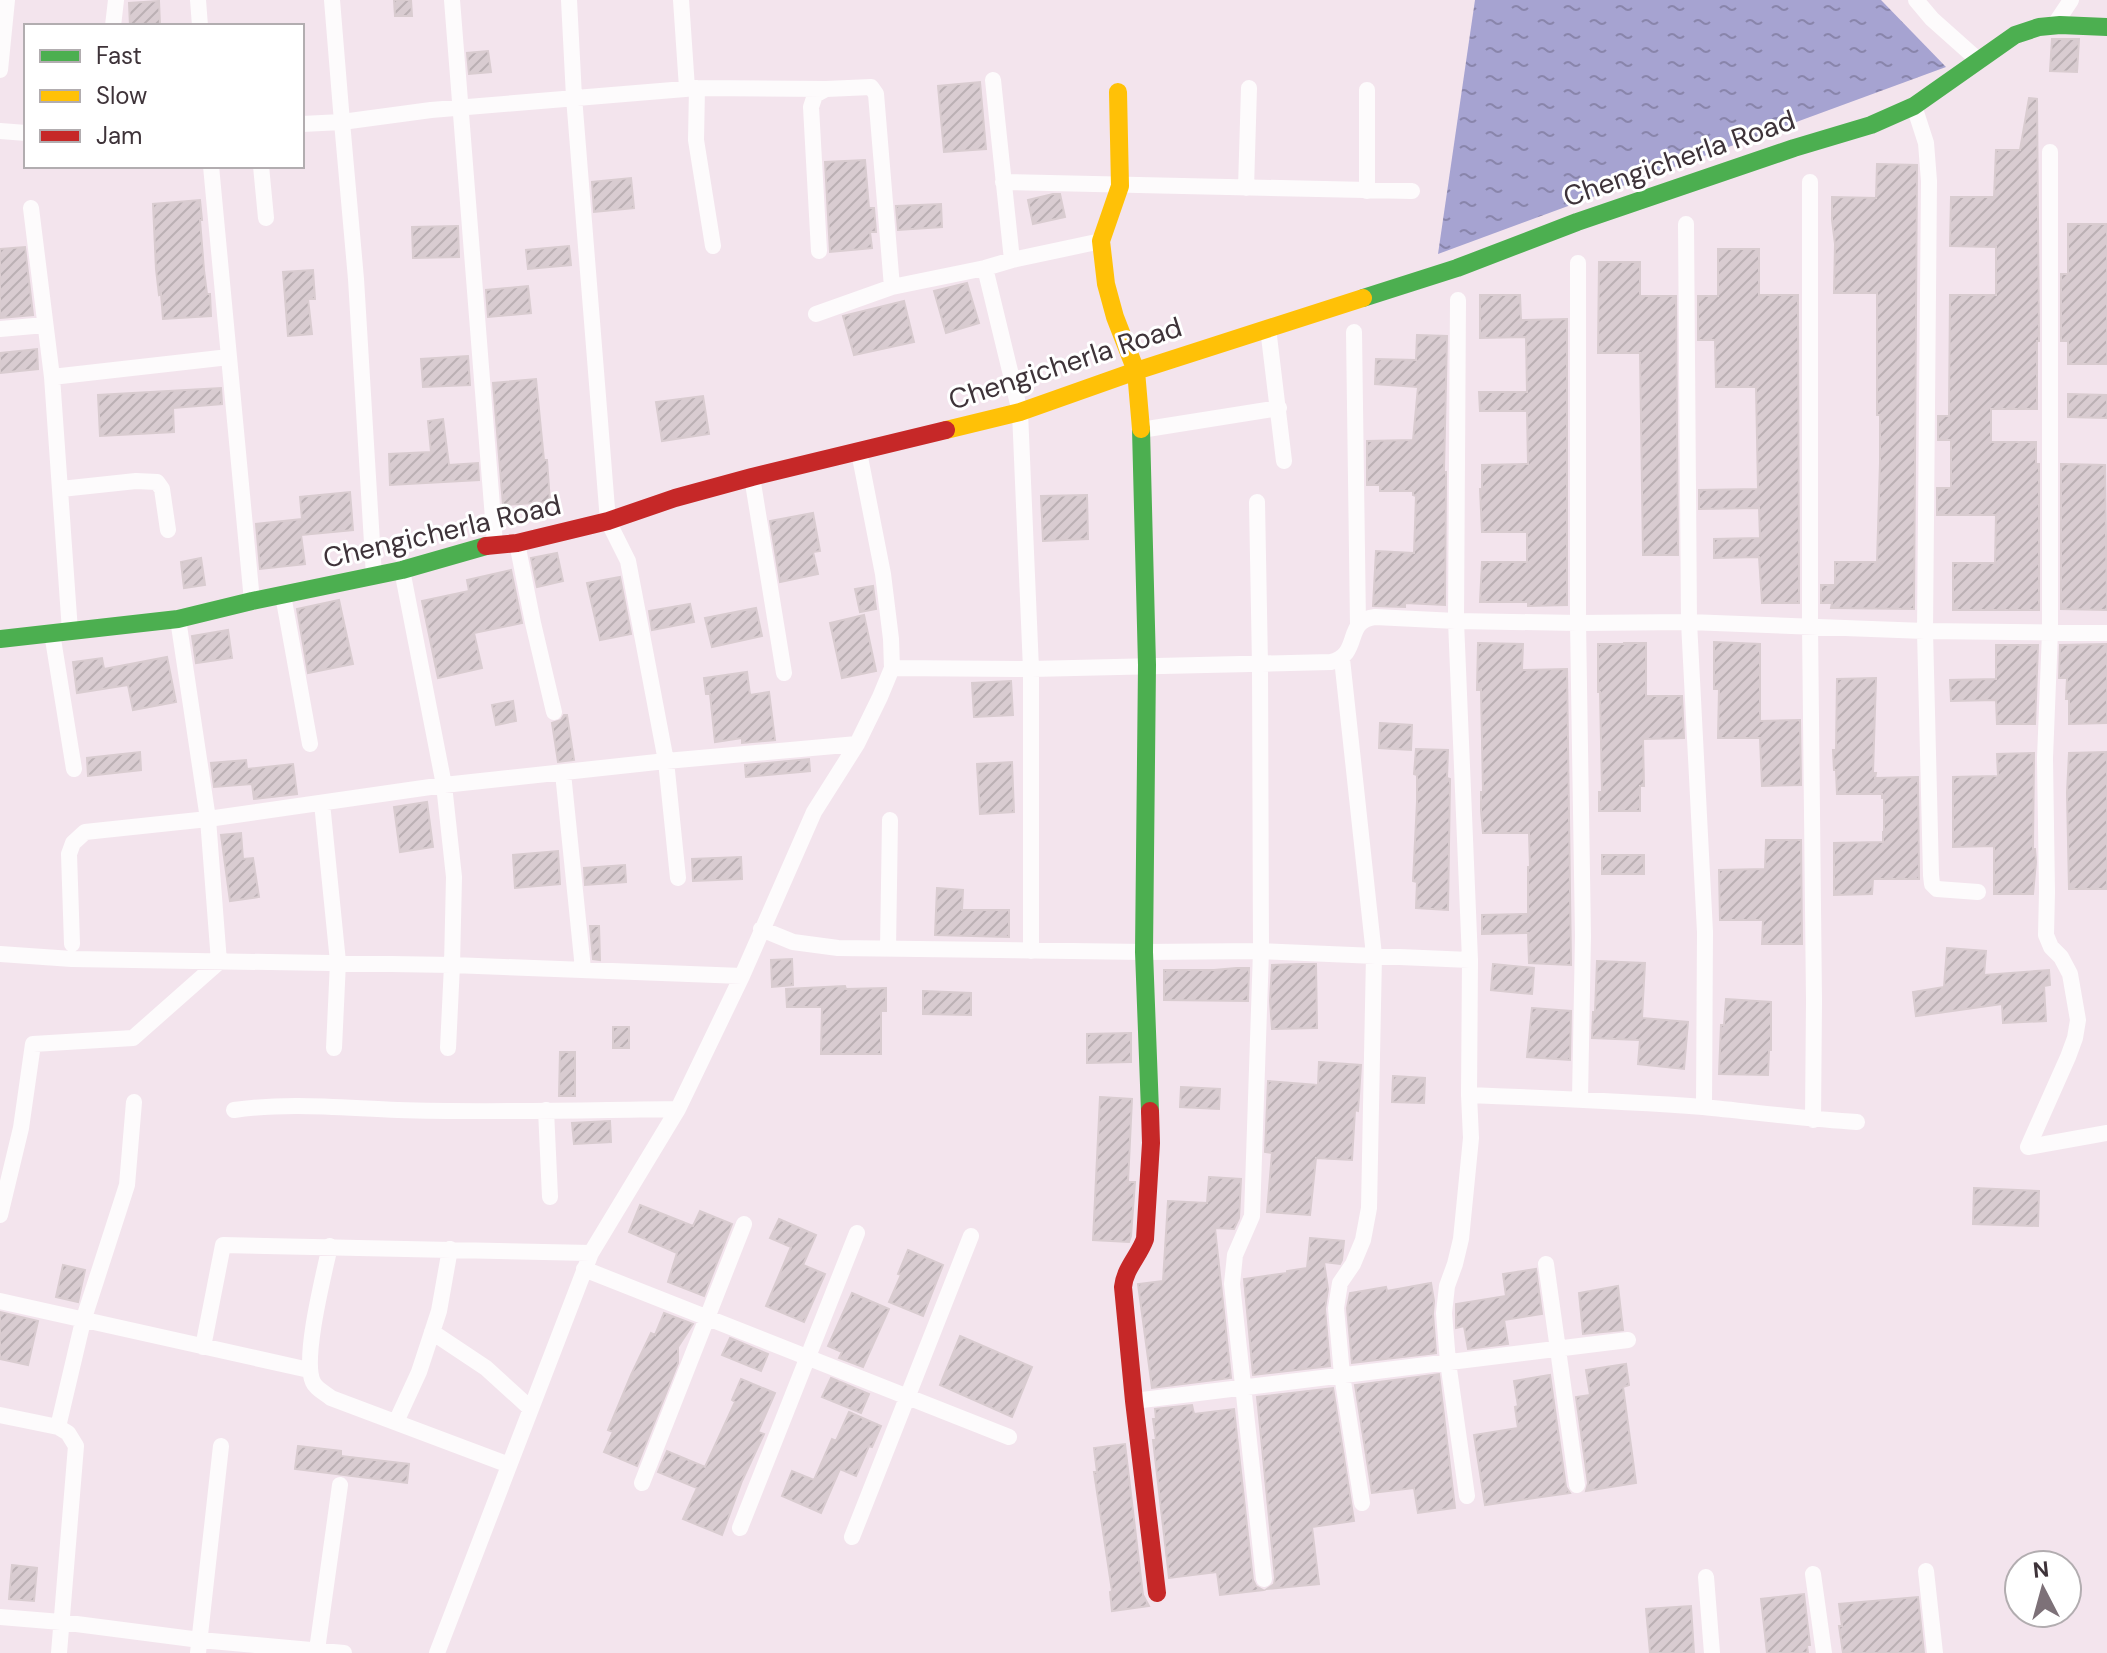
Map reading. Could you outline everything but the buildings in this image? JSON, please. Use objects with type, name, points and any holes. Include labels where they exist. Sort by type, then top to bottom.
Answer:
[{"type":"street","points":[[0,70],[7,0]]},
{"type":"street","points":[[113,24],[116,0]]},
{"type":"street","points":[[198,0],[200,24]]},
{"type":"street","points":[[332,0],[356,279],[374,576]]},
{"type":"street","points":[[452,0],[495,544]]},
{"type":"street","points":[[569,0],[608,521],[628,561],[666,761],[678,878]]},
{"type":"street","points":[[681,0],[696,140],[713,246]]},
{"type":"street","points":[[1916,0],[1932,19],[1978,60]]},
{"type":"street","points":[[2055,24],[2071,0]]},
{"type":"street","name":"Chengicherla Road","points":[[0,639],[178,619],[402,570],[495,544],[517,543],[608,521],[675,498],[752,477],[1020,412],[1136,371],[1457,268],[1577,222],[1871,125],[1914,106],[2015,35],[2033,28],[2055,24],[2107,27]]},
{"type":"street","points":[[993,80],[1012,260]]},
{"type":"street","points":[[304,124],[460,107],[692,88],[871,87],[876,94],[892,287]]},
{"type":"street","points":[[1246,188],[1249,88]]},
{"type":"street","points":[[819,251],[811,107],[815,95],[826,89]]},
{"type":"street","points":[[1367,90],[1367,191]]},
{"type":"street","points":[[1118,92],[1120,186],[1101,241],[1106,284],[1136,371],[1141,430],[1147,665],[1144,952],[1151,1143],[1145,1239],[1143,1248],[1123,1277],[1157,1593]]},
{"type":"street","points":[[1914,106],[1926,143],[1929,181],[1925,631],[1932,884],[1937,889],[1947,891],[1978,892]]},
{"type":"street","points":[[0,131],[24,133]]},
{"type":"street","points":[[2050,152],[2050,632],[2045,758],[2046,935],[2070,974],[2078,1020],[2072,1047],[2028,1147],[2107,1133]]},
{"type":"street","points":[[211,168],[252,601]]},
{"type":"street","points":[[261,168],[266,218]]},
{"type":"street","points":[[1003,182],[1412,191]]},
{"type":"street","points":[[1810,182],[1813,1120]]},
{"type":"street","points":[[31,208],[52,377],[61,489],[61,632],[74,769]]},
{"type":"street","points":[[1686,224],[1689,622],[1705,932],[1704,1107]]},
{"type":"street","points":[[816,314],[892,287],[1101,241]]},
{"type":"street","points":[[1578,263],[1578,623],[1583,936],[1580,1099]]},
{"type":"street","points":[[985,268],[1020,412],[1031,669],[1031,951]]},
{"type":"street","points":[[1458,300],[1456,621],[1470,960],[1471,1138],[1464,1211],[1444,1313],[1467,1496]]},
{"type":"street","points":[[0,329],[45,325]]},
{"type":"street","points":[[1268,328],[1284,461]]},
{"type":"street","points":[[892,668],[1260,665],[1342,659],[1348,652],[1358,625],[1354,332]]},
{"type":"street","points":[[52,377],[229,357]]},
{"type":"street","points":[[1141,430],[1279,408]]},
{"type":"street","points":[[437,1653],[588,1261],[678,1109],[742,976],[814,812],[857,744],[892,668],[883,574],[859,452]]},
{"type":"street","points":[[752,477],[784,673]]},
{"type":"street","points":[[61,489],[136,481],[157,482],[162,489],[168,530]]},
{"type":"street","points":[[1257,502],[1261,951],[1252,1216],[1235,1255],[1232,1284],[1264,1579]]},
{"type":"street","points":[[517,543],[554,712]]},
{"type":"street","points":[[402,570],[444,785],[454,877],[448,1048]]},
{"type":"street","points":[[283,595],[310,744]]},
{"type":"street","points":[[1358,625],[1365,618],[1375,617],[2107,633]]},
{"type":"street","points":[[178,619],[208,819],[219,962]]},
{"type":"street","points":[[1342,659],[1374,955],[1369,1208],[1363,1240],[1353,1264],[1340,1283],[1336,1308],[1342,1375],[1362,1503]]},
{"type":"street","points":[[72,944],[69,854],[78,837],[85,832],[208,819],[444,785],[857,744]]},
{"type":"street","points":[[563,773],[583,969]]},
{"type":"street","points":[[322,803],[338,962],[334,1048]]},
{"type":"street","points":[[888,948],[890,820]]},
{"type":"street","points":[[761,929],[793,942],[838,948],[1261,951],[1470,960]]},
{"type":"street","points":[[0,954],[72,959],[338,962],[742,976]]},
{"type":"street","points":[[0,1215],[21,1128],[33,1044],[133,1038],[219,962]]},
{"type":"street","points":[[1469,1095],[1704,1107],[1857,1122]]},
{"type":"street","points":[[58,1427],[83,1321],[127,1185],[134,1102]]},
{"type":"street","points":[[234,1110],[264,1106],[398,1110],[678,1109]]},
{"type":"street","points":[[546,1110],[550,1197]]},
{"type":"street","points":[[642,1483],[744,1224]]},
{"type":"street","points":[[740,1528],[857,1233]]},
{"type":"street","points":[[852,1537],[971,1236]]},
{"type":"street","points":[[203,1347],[223,1245],[450,1249],[588,1261],[708,1317],[1009,1437]]},
{"type":"street","points":[[330,1246],[315,1313],[309,1370],[314,1386],[331,1398],[509,1465]]},
{"type":"street","points":[[396,1422],[419,1372],[439,1311],[450,1249]]},
{"type":"street","points":[[1546,1264],[1577,1485]]},
{"type":"street","points":[[0,1301],[309,1370]]},
{"type":"street","points":[[432,1332],[486,1368],[531,1409]]},
{"type":"street","points":[[1134,1401],[1628,1340]]},
{"type":"street","points":[[0,1415],[58,1427],[68,1433],[76,1446],[59,1653]]},
{"type":"street","points":[[199,1646],[221,1446]]},
{"type":"street","points":[[317,1650],[340,1485]]},
{"type":"street","points":[[1926,1571],[1935,1653]]},
{"type":"street","points":[[1813,1574],[1824,1653]]},
{"type":"street","points":[[1706,1577],[1712,1653]]},
{"type":"street","points":[[0,1617],[61,1622],[199,1646],[344,1653]]},
{"type":"water","points":[[1475,0],[1881,0],[1946,67],[1438,254]]},
{"type":"traffic: fast","points":[[1363,298],[1457,268],[1577,222],[1794,148],[1871,125],[1914,106],[2015,35],[2039,27],[2060,25],[2107,27]]},
{"type":"traffic: fast","points":[[1141,429],[1147,665],[1144,952],[1150,1111]]},
{"type":"traffic: fast","points":[[0,639],[178,619],[402,570],[486,546]]},
{"type":"traffic: slow","points":[[1118,92],[1120,186],[1101,241],[1106,284],[1136,371],[1141,429]]},
{"type":"traffic: slow","points":[[946,430],[1020,412],[1363,298]]},
{"type":"traffic: jam","points":[[486,546],[517,543],[608,521],[675,498],[752,477],[946,430]]},
{"type":"traffic: jam","points":[[1150,1111],[1145,1239],[1126,1274],[1123,1287],[1157,1593]]}]
